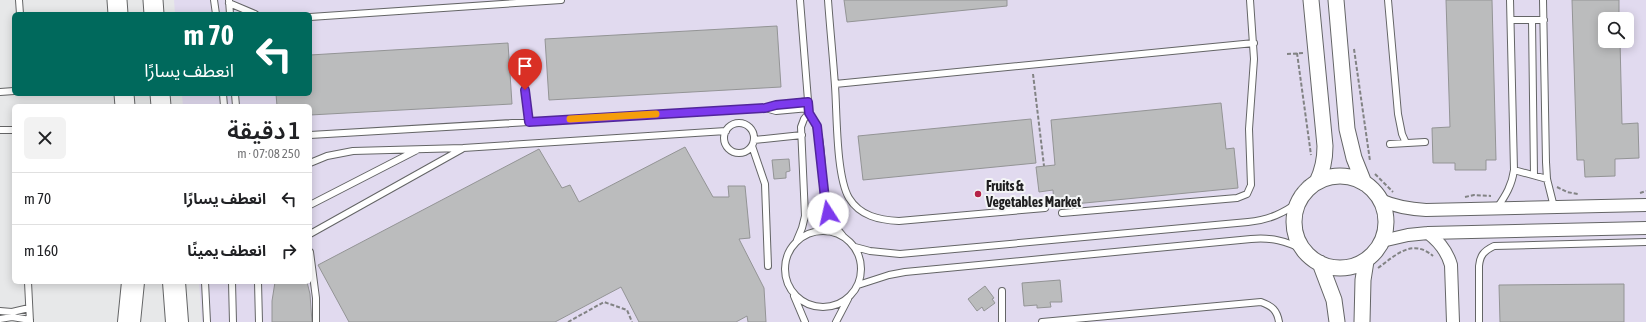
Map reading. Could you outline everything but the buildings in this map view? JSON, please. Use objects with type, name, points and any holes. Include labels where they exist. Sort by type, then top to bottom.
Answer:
[{"type":"highway","points":[[129,322],[134,284]]},
{"type":"highway","points":[[174,284],[177,322]]},
{"type":"main road","points":[[117,0],[118,12]]},
{"type":"main road","points":[[153,0],[154,12]]},
{"type":"main road","points":[[134,284],[139,322]]},
{"type":"main road","points":[[167,284],[167,322]]},
{"type":"street","points":[[1311,0],[1325,158],[1322,171],[1313,179],[1307,190],[1297,198],[1295,226],[1299,241],[1304,250],[1320,263],[1331,267],[1343,268],[1355,266],[1366,261],[1376,252],[1386,231],[1386,220],[1385,210],[1380,200],[1368,177],[1354,158],[1347,129],[1336,0]]},
{"type":"street","points":[[1313,179],[1341,176],[1353,178],[1368,177]]},
{"type":"street","points":[[1380,200],[1394,206],[1408,209],[1426,210],[1646,205]]},
{"type":"street","points":[[1382,241],[1408,235],[1428,233],[1646,228]]},
{"type":"street","points":[[1428,233],[1440,244],[1449,257],[1451,265],[1453,322]]},
{"type":"street","points":[[1362,322],[1363,280],[1366,261]]},
{"type":"street","points":[[1320,263],[1332,294],[1337,322]]},
{"type":"lane","points":[[19,0],[20,12]]},
{"type":"lane","points":[[214,0],[216,12]]},
{"type":"lane","points":[[312,16],[562,0]]},
{"type":"lane","points":[[800,0],[809,108],[817,126],[825,199],[828,213],[834,226],[855,247],[860,259],[861,272],[858,285],[836,322]]},
{"type":"lane","points":[[828,0],[840,168],[843,184],[848,197],[858,209],[870,217],[899,221],[1045,208]]},
{"type":"lane","points":[[1062,213],[1237,198],[1246,194],[1251,185],[1249,129],[1254,43],[1250,0]]},
{"type":"lane","points":[[1388,0],[1398,119],[1406,143]]},
{"type":"lane","points":[[1497,209],[1507,195],[1512,182],[1514,170],[1510,0]]},
{"type":"lane","points":[[1543,0],[1547,179],[1554,207]]},
{"type":"lane","points":[[229,1],[230,12]]},
{"type":"lane","points":[[229,1],[251,12]]},
{"type":"lane","points":[[1511,20],[1544,20]]},
{"type":"lane","points":[[1532,20],[1534,175]]},
{"type":"lane","points":[[835,84],[1254,43]]},
{"type":"lane","points":[[525,90],[529,122]]},
{"type":"lane","points":[[0,92],[12,91]]},
{"type":"lane","points":[[312,135],[765,108],[776,105],[809,108]]},
{"type":"lane","points":[[805,322],[786,280],[784,266],[788,252],[796,241],[802,228],[805,216],[801,127],[809,108]]},
{"type":"lane","points":[[768,266],[765,184],[753,143],[751,128],[746,124],[734,124],[729,126],[724,138],[725,144],[729,149],[741,153],[747,150],[753,143],[802,135]]},
{"type":"lane","points":[[0,130],[12,130]]},
{"type":"lane","points":[[312,162],[340,153],[463,148],[726,131]]},
{"type":"lane","points":[[1390,144],[1425,142]]},
{"type":"lane","points":[[312,233],[463,148]]},
{"type":"lane","points":[[312,204],[419,149]]},
{"type":"lane","points":[[1514,170],[1547,179]]},
{"type":"lane","points":[[855,247],[870,251],[900,254],[1248,222],[1276,216],[1289,209],[1297,198]]},
{"type":"lane","points":[[796,241],[807,234],[819,231],[832,232],[843,236]]},
{"type":"lane","points":[[858,285],[889,275],[905,272],[1251,239],[1265,238],[1278,240],[1304,250]]},
{"type":"lane","points":[[1480,322],[1480,257],[1490,248],[1503,245],[1646,242]]},
{"type":"lane","points":[[312,267],[316,298],[316,322]]},
{"type":"lane","points":[[0,319],[12,317],[30,321],[28,284]]},
{"type":"lane","points":[[205,284],[208,322]]},
{"type":"lane","points":[[232,284],[233,322]]},
{"type":"lane","points":[[258,284],[259,322]]},
{"type":"lane","points":[[1002,291],[1002,322]]},
{"type":"lane","points":[[792,293],[804,303],[820,308],[836,306],[849,298]]},
{"type":"lane","points":[[1042,322],[1262,302],[1271,306],[1277,313],[1279,322]]},
{"type":"lane","points":[[0,311],[12,312],[29,308]]},
{"type":"path","points":[[1354,48],[1370,163]]},
{"type":"path","points":[[1287,54],[1316,52]]},
{"type":"path","points":[[1298,53],[1312,162]]},
{"type":"path","points":[[1032,65],[1044,166]]},
{"type":"path","points":[[1368,177],[1397,196]]},
{"type":"path","points":[[1297,198],[1313,179]]},
{"type":"path","points":[[1547,179],[1557,187],[1567,192],[1579,194]]},
{"type":"path","points":[[1636,194],[1646,191]]},
{"type":"path","points":[[1460,199],[1474,195],[1495,195]]},
{"type":"path","points":[[1363,280],[1404,250],[1414,248],[1424,250],[1433,255],[1436,260]]},
{"type":"path","points":[[568,322],[604,302],[628,310],[632,322]]},
{"type":"shaded area","name":"Fruits & Vegetables Market","points":[[174,0],[1646,0],[1646,322],[202,322],[199,284],[312,284],[312,104],[183,104],[182,96],[312,96],[312,12],[175,12]]},
{"type":"slow traffic","points":[[570,119],[656,114]]},
{"type":"place","name":"Fruits & Vegetables Market","points":[[978,194]]},
{"type":"route","points":[[525,90],[529,122],[765,108],[776,105],[808,102],[809,113],[817,126],[825,199],[828,213]]}]
